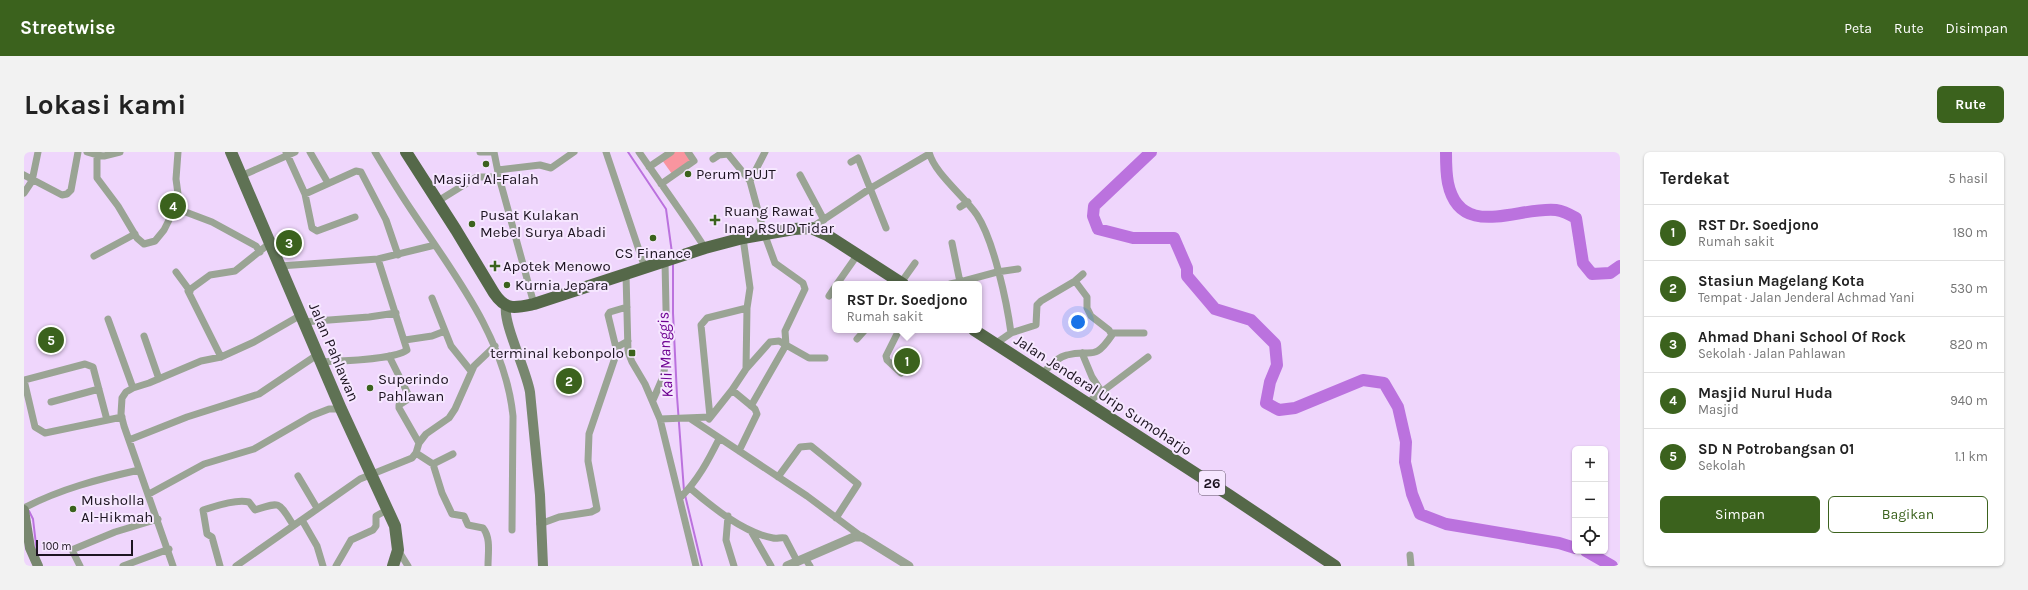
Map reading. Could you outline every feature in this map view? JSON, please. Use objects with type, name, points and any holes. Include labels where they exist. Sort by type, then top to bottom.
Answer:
[{"type":"highway","points":[[406,152],[438,201],[499,301],[506,306],[518,307],[534,304],[705,248],[764,233],[794,229],[811,228],[827,235],[898,281]]},
{"type":"highway","name":"Jalan Jenderal Urip Sumoharjo","points":[[978,333],[1335,566]]},
{"type":"main road","name":"Jalan Pahlawan","points":[[231,152],[319,359],[370,474],[395,526],[398,550],[393,566]]},
{"type":"main road","points":[[506,306],[505,312],[507,321],[527,377],[530,392],[535,435],[543,566]]},
{"type":"main road","points":[[26,508],[30,548],[38,566]]},
{"type":"street","points":[[24,193],[32,181],[38,152]]},
{"type":"street","points":[[24,175],[32,181],[62,195],[70,193],[78,152]]},
{"type":"street","points":[[86,152],[104,156],[120,152]]},
{"type":"street","points":[[97,155],[97,178],[118,206],[135,234],[144,244],[155,242],[164,230],[175,208],[178,194],[176,179],[178,152]]},
{"type":"street","points":[[241,176],[287,154],[295,152]]},
{"type":"street","points":[[310,152],[328,183]]},
{"type":"street","points":[[375,152],[471,300],[495,346],[512,404],[512,530]]},
{"type":"street","points":[[480,152],[494,152],[534,304]]},
{"type":"street","points":[[438,201],[475,178],[532,166],[551,168],[574,152]]},
{"type":"street","points":[[606,152],[645,268]]},
{"type":"street","points":[[639,152],[661,184],[670,194],[705,248]]},
{"type":"street","points":[[649,167],[671,152]]},
{"type":"street","points":[[661,184],[694,161],[688,152]]},
{"type":"street","points":[[750,181],[765,152]]},
{"type":"street","points":[[713,159],[719,155],[727,153],[750,181],[764,233],[775,263],[804,283],[805,289],[784,331],[786,345],[751,406]]},
{"type":"street","points":[[811,228],[871,188],[929,153],[939,171],[968,202],[978,217],[988,240],[1007,305],[1011,333]]},
{"type":"street","points":[[287,154],[305,194],[312,228],[314,231],[355,217]]},
{"type":"street","points":[[856,155],[871,188],[886,228]]},
{"type":"street","points":[[851,162],[856,155]]},
{"type":"street","points":[[305,194],[356,171],[363,173],[386,220],[398,255]]},
{"type":"street","points":[[800,175],[824,220]]},
{"type":"street","points":[[960,207],[968,202]]},
{"type":"street","points":[[175,208],[212,222],[256,246],[260,252]]},
{"type":"street","points":[[94,256],[135,234]]},
{"type":"street","points":[[743,238],[750,288],[747,308],[746,369]]},
{"type":"street","points":[[190,291],[210,276],[235,271],[270,243]]},
{"type":"street","points":[[952,244],[960,281]]},
{"type":"street","points":[[280,266],[378,259],[435,245]]},
{"type":"street","points":[[839,281],[858,254]]},
{"type":"street","points":[[129,440],[187,417],[259,394],[319,359],[389,356],[406,351],[408,347],[378,259]]},
{"type":"street","points":[[653,400],[663,378],[666,354],[670,260]]},
{"type":"street","points":[[902,281],[915,263]]},
{"type":"street","points":[[964,281],[997,272],[1018,269]]},
{"type":"street","points":[[176,272],[190,291],[188,291],[221,356]]},
{"type":"street","points":[[626,274],[628,341],[632,362],[653,400],[685,493],[696,566]]},
{"type":"street","points":[[994,344],[1011,333],[1036,325],[1036,311],[1041,301],[1075,281],[1083,274]]},
{"type":"street","points":[[1075,281],[1087,297],[1087,308],[1091,316],[1112,333],[1144,333]]},
{"type":"street","points":[[829,296],[832,292]]},
{"type":"street","points":[[432,298],[451,346],[471,371]]},
{"type":"street","points":[[617,352],[608,315],[610,312],[627,307]]},
{"type":"street","points":[[710,417],[701,325],[707,318],[747,308]]},
{"type":"street","points":[[173,566],[169,549],[139,470],[122,417],[122,398],[126,392],[201,361],[221,356],[302,319],[369,317],[396,312]]},
{"type":"street","points":[[108,319],[133,388]]},
{"type":"street","points":[[405,340],[432,336],[445,331]]},
{"type":"street","points":[[857,339],[862,333]]},
{"type":"street","points":[[898,333],[886,356],[887,360],[901,373]]},
{"type":"street","points":[[1042,374],[1058,358],[1082,352],[1094,354],[1100,351],[1112,333]]},
{"type":"street","points":[[144,336],[159,379]]},
{"type":"street","points":[[540,524],[558,517],[591,512],[597,509],[588,461],[588,434],[619,346],[628,341]]},
{"type":"street","points":[[703,427],[732,390],[746,369],[770,342],[779,341],[809,358],[825,358]]},
{"type":"street","points":[[236,566],[317,508],[370,474],[412,458],[416,453],[419,443],[426,434],[449,418],[452,414],[471,371],[481,357],[495,346]]},
{"type":"street","points":[[1082,352],[1092,377],[1101,391]]},
{"type":"street","points":[[389,356],[410,398],[399,405],[399,408],[419,443]]},
{"type":"street","points":[[1087,403],[1148,357]]},
{"type":"street","points":[[107,420],[93,368],[85,364],[24,380],[34,427],[39,431],[51,433],[122,417]]},
{"type":"street","points":[[51,402],[98,389]]},
{"type":"street","points":[[732,390],[751,406],[758,416],[739,451]]},
{"type":"street","points":[[148,494],[204,464],[254,449],[311,416],[329,409],[341,409]]},
{"type":"street","points":[[660,419],[679,420],[710,417]]},
{"type":"street","points":[[689,418],[778,477],[862,537],[909,566]]},
{"type":"street","points":[[685,493],[703,470],[719,439]]},
{"type":"street","points":[[778,477],[800,447],[811,446],[858,484],[836,518]]},
{"type":"street","points":[[416,453],[433,464],[442,493],[452,514],[464,516],[468,525],[482,528],[486,533],[488,541],[488,566]]},
{"type":"street","points":[[433,464],[453,454]]},
{"type":"street","points":[[26,508],[53,494],[75,486],[139,470]]},
{"type":"street","points":[[298,476],[317,508]]},
{"type":"street","points":[[685,493],[728,516],[734,522],[751,531],[774,539],[785,538],[801,559],[810,566]]},
{"type":"street","points":[[220,566],[212,537],[207,534],[203,510],[230,503],[249,502],[255,510],[278,504],[281,506],[292,523]]},
{"type":"street","points":[[336,566],[348,543],[373,530],[376,526],[376,516],[387,510]]},
{"type":"street","points":[[728,516],[726,540],[734,566]]},
{"type":"street","points":[[80,566],[74,549],[115,532],[158,519]]},
{"type":"street","points":[[302,520],[317,546],[323,566]]},
{"type":"street","points":[[751,531],[771,566]]},
{"type":"street","points":[[787,566],[844,540],[862,537]]},
{"type":"street","points":[[123,566],[169,549]]},
{"type":"street","points":[[398,550],[408,566]]},
{"type":"street","points":[[1410,555],[1411,566]]},
{"type":"shaded area","points":[[674,152],[685,152],[691,161],[672,174],[662,160]]},
{"type":"waterway","name":"Kali Manggis","points":[[628,152],[666,209],[672,253]]},
{"type":"waterway","points":[[1151,152],[1094,206],[1093,216],[1098,229],[1133,238],[1174,238],[1187,268],[1187,276],[1215,309],[1251,320],[1275,344],[1277,365],[1270,382],[1266,403],[1279,410],[1295,408],[1363,380],[1384,383],[1398,407],[1406,442],[1405,462],[1412,494],[1420,514],[1446,524],[1559,543],[1572,547]]},
{"type":"waterway","points":[[1446,152],[1446,171],[1448,183],[1455,201],[1465,211],[1478,216],[1493,217],[1541,210],[1556,210],[1564,212],[1576,218],[1583,263],[1592,274],[1610,273],[1620,266]]},
{"type":"waterway","name":"Kali Manggis","points":[[673,264],[673,313],[677,396],[684,491]]},
{"type":"waterway","name":"Kali Manggis","points":[[685,495],[702,566]]},
{"type":"waterway","points":[[29,511],[33,519],[37,553]]},
{"type":"waterway","points":[[1591,554],[1612,566]]},
{"type":"place","name":"Masjid Al-Falah","points":[[486,164]]},
{"type":"place","name":"Perum PUJT","points":[[688,174]]},
{"type":"place","name":"Masjid Nurul Huda","points":[[173,206]]},
{"type":"place","name":"Ruang Rawat Inap RSUD Tidar","points":[[715,220]]},
{"type":"place","name":"Pusat Kulakan Mebel Surya Abadi","points":[[472,224]]},
{"type":"place","name":"CS Finance","points":[[653,238]]},
{"type":"place","name":"Ahmad Dhani School Of Rock","points":[[289,243]]},
{"type":"place","name":"Apotek Menowo","points":[[495,266]]},
{"type":"place","name":"Kurnia Jepara","points":[[507,285]]},
{"type":"place","name":"SD N Potrobangsan 01","points":[[51,340]]},
{"type":"place","name":"terminal kebonpolo","points":[[632,353]]},
{"type":"place","name":"RST Dr. Soedjono","points":[[907,361]]},
{"type":"place","name":"Stasiun Magelang Kota","points":[[569,381]]},
{"type":"place","name":"Superindo Pahlawan","points":[[370,388]]},
{"type":"place","name":"Musholla Al-Hikmah","points":[[73,509]]}]
